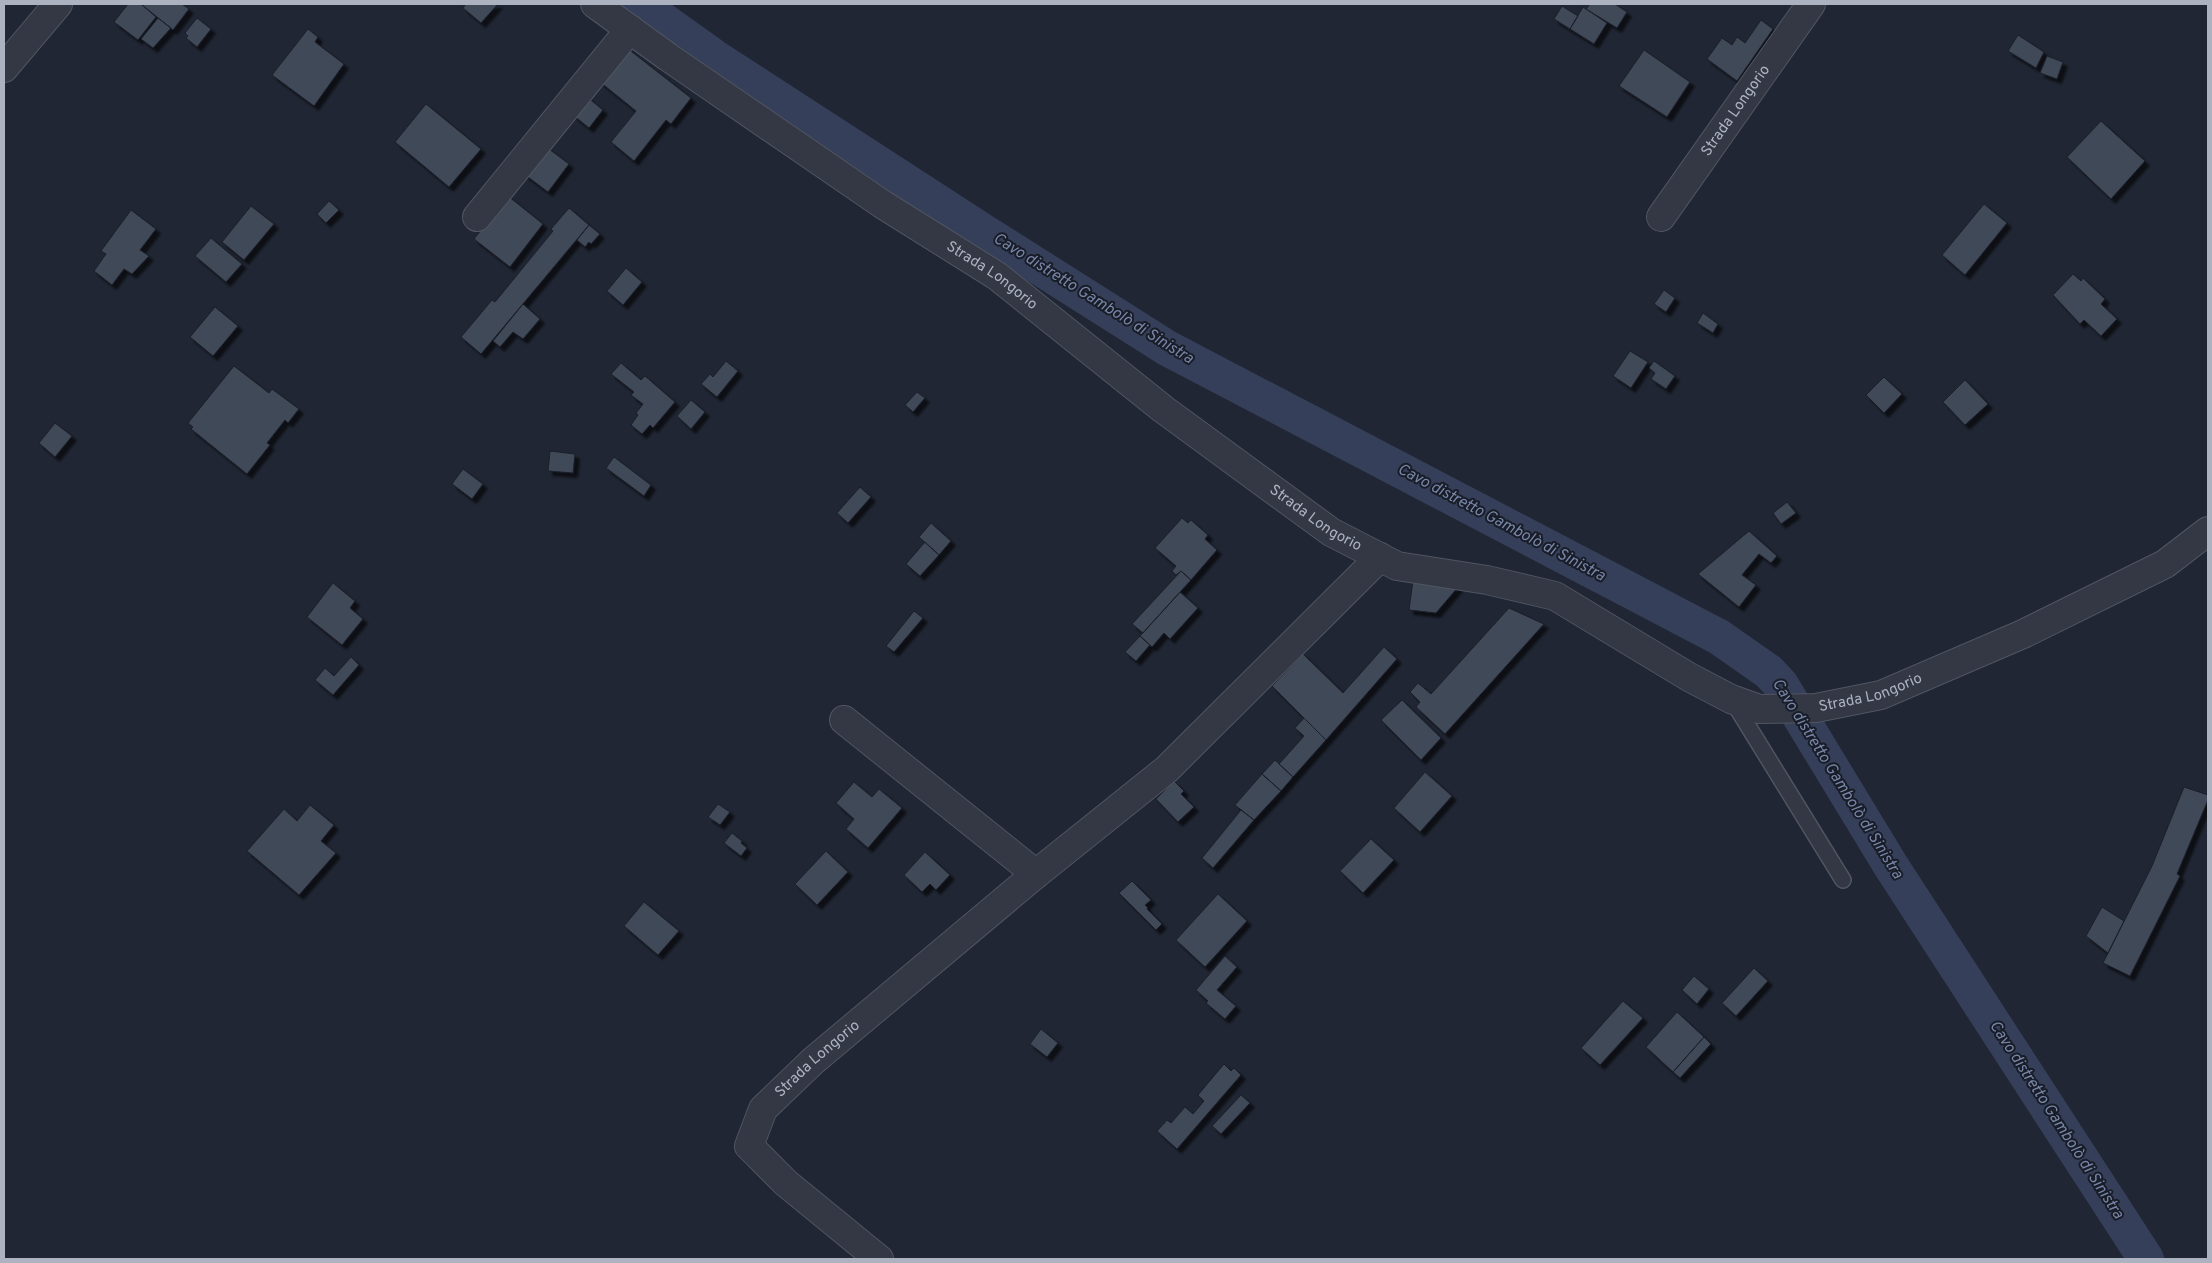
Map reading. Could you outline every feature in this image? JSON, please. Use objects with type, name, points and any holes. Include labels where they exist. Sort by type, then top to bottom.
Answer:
[{"type":"street","points":[[4,68],[58,4]]},
{"type":"street","name":"Strada Longorio","points":[[595,4],[882,204],[997,276],[1171,415],[1331,532],[1397,566],[1487,580],[1555,596],[1689,677],[1731,699],[1759,709],[1816,708],[1881,695],[2023,634],[2165,564],[2208,531]]},
{"type":"street","name":"Strada Longorio","points":[[1661,217],[1811,4]]},
{"type":"street","points":[[477,217],[630,29]]},
{"type":"street","name":"Strada Longorio","points":[[879,1259],[786,1183],[749,1146],[763,1110],[813,1061],[1036,874],[1167,769],[1380,557]]},
{"type":"street","points":[[844,720],[1036,874]]},
{"type":"lane","points":[[1731,699],[1843,880]]},
{"type":"building","points":[[128,4],[141,4],[156,17],[138,40],[114,22]]},
{"type":"building","points":[[141,4],[182,4],[189,9],[173,30]]},
{"type":"building","points":[[466,4],[498,4],[481,23],[463,8]]},
{"type":"building","points":[[1590,4],[1615,4],[1627,12],[1617,28],[1586,9]]},
{"type":"building","points":[[1562,6],[1578,16],[1570,29],[1554,19]]},
{"type":"building","points":[[1583,7],[1607,23],[1594,44],[1570,29]]},
{"type":"building","points":[[158,18],[171,28],[153,48],[141,39]]},
{"type":"building","points":[[197,18],[211,29],[197,47],[186,38],[188,36],[185,33]]},
{"type":"building","points":[[1761,20],[1773,29],[1737,81],[1707,59],[1722,38],[1732,45],[1737,37],[1745,43]]},
{"type":"building","points":[[308,29],[318,37],[315,42],[344,64],[314,106],[272,75]]},
{"type":"building","points":[[2018,35],[2044,52],[2036,68],[2008,51]]},
{"type":"building","points":[[627,48],[691,98],[671,124],[666,120],[634,161],[611,142],[636,111],[600,82]]},
{"type":"building","points":[[1644,50],[1690,82],[1667,117],[1619,86]]},
{"type":"building","points":[[2047,56],[2063,62],[2057,79],[2040,73]]},
{"type":"building","points":[[587,97],[603,110],[589,128],[573,115]]},
{"type":"building","points":[[426,104],[481,149],[449,187],[395,142]]},
{"type":"building","points":[[2101,121],[2145,161],[2111,199],[2067,157]]},
{"type":"building","points":[[545,146],[569,164],[548,192],[524,174]]},
{"type":"building","points":[[508,196],[543,224],[510,267],[474,239]]},
{"type":"building","points":[[329,201],[339,210],[326,223],[317,214]]},
{"type":"building","points":[[1984,204],[2007,223],[1965,275],[1942,255]]},
{"type":"building","points":[[251,206],[274,224],[244,260],[222,242]]},
{"type":"building","points":[[569,208],[589,225],[481,354],[461,337],[492,300],[495,302],[553,231],[551,229]]},
{"type":"building","points":[[131,210],[156,229],[140,250],[149,256],[132,274],[124,269],[112,285],[94,271],[106,254],[101,251]]},
{"type":"building","points":[[589,225],[600,234],[591,244],[589,242],[585,247],[577,240]]},
{"type":"building","points":[[211,238],[242,264],[226,282],[195,256]]},
{"type":"building","points":[[626,268],[642,282],[623,305],[607,291]]},
{"type":"building","points":[[2073,274],[2081,281],[2083,278],[2105,299],[2101,304],[2117,319],[2101,336],[2084,320],[2080,324],[2053,295]]},
{"type":"building","points":[[1664,290],[1675,298],[1666,312],[1654,304]]},
{"type":"building","points":[[523,304],[540,319],[523,339],[513,332],[500,347],[493,341]]},
{"type":"building","points":[[215,307],[238,326],[213,356],[190,337]]},
{"type":"building","points":[[1703,313],[1718,324],[1713,333],[1697,323]]},
{"type":"building","points":[[1630,351],[1648,362],[1631,388],[1613,376]]},
{"type":"building","points":[[726,361],[738,371],[717,397],[701,384],[710,374],[713,377]]},
{"type":"building","points":[[1654,361],[1675,376],[1666,389],[1651,379],[1655,373],[1649,368]]},
{"type":"building","points":[[621,363],[641,380],[645,376],[675,402],[653,428],[650,425],[642,434],[631,425],[638,415],[636,413],[643,404],[631,395],[634,392],[611,374]]},
{"type":"building","points":[[234,366],[269,393],[272,389],[299,409],[288,423],[285,420],[267,443],[270,445],[247,474],[191,429],[193,427],[188,423]]},
{"type":"building","points":[[1884,377],[1902,394],[1884,413],[1866,395]]},
{"type":"building","points":[[1965,380],[1988,404],[1965,425],[1943,402]]},
{"type":"building","points":[[917,392],[925,398],[913,412],[905,405]]},
{"type":"building","points":[[691,400],[705,412],[691,429],[677,416]]},
{"type":"building","points":[[55,423],[72,436],[55,457],[39,443]]},
{"type":"building","points":[[550,451],[575,454],[573,473],[548,471]]},
{"type":"building","points":[[614,457],[651,485],[644,496],[606,468]]},
{"type":"building","points":[[463,469],[483,484],[472,499],[452,484]]},
{"type":"building","points":[[860,487],[871,497],[848,523],[837,513]]},
{"type":"building","points":[[1787,502],[1796,513],[1781,524],[1773,513]]},
{"type":"building","points":[[1182,518],[1188,523],[1191,520],[1208,535],[1205,539],[1217,550],[1191,580],[1181,571],[1176,575],[1172,571],[1176,566],[1155,548]]},
{"type":"building","points":[[931,523],[951,541],[939,555],[919,537]]},
{"type":"building","points":[[1749,531],[1777,556],[1771,563],[1759,554],[1742,575],[1756,585],[1739,607],[1698,574]]},
{"type":"building","points":[[925,542],[939,555],[920,576],[906,564]]},
{"type":"building","points":[[1181,571],[1191,580],[1143,633],[1132,624]]},
{"type":"building","points":[[1413,580],[1459,586],[1436,613],[1409,610]]},
{"type":"building","points":[[333,583],[355,601],[350,608],[363,619],[342,645],[307,617]]},
{"type":"building","points":[[1180,592],[1198,608],[1170,639],[1164,633],[1152,647],[1140,636]]},
{"type":"building","points":[[1509,608],[1544,624],[1445,734],[1416,707],[1420,702],[1410,692],[1418,683],[1431,694]]},
{"type":"building","points":[[914,611],[923,618],[894,652],[886,646]]},
{"type":"building","points":[[1140,636],[1150,645],[1136,661],[1125,652]]},
{"type":"building","points":[[1384,647],[1397,659],[1326,740],[1272,686],[1303,654],[1343,693]]},
{"type":"building","points":[[351,657],[359,665],[333,695],[315,680],[325,668],[334,676]]},
{"type":"building","points":[[1402,700],[1441,738],[1421,760],[1381,720]]},
{"type":"building","points":[[1304,718],[1326,740],[1293,777],[1279,764],[1304,736],[1295,728]]},
{"type":"building","points":[[1275,760],[1293,777],[1281,791],[1262,774]]},
{"type":"building","points":[[1425,772],[1452,796],[1420,832],[1394,808]]},
{"type":"building","points":[[1262,774],[1281,791],[1254,820],[1235,805]]},
{"type":"building","points":[[1174,781],[1184,791],[1181,794],[1194,807],[1178,822],[1156,799]]},
{"type":"building","points":[[854,782],[872,797],[879,789],[902,808],[868,848],[846,829],[854,819],[836,803]]},
{"type":"building","points":[[2184,787],[2208,795],[2208,800],[2177,874],[2180,876],[2130,976],[2103,963],[2152,866]]},
{"type":"building","points":[[718,804],[730,812],[720,825],[708,817]]},
{"type":"building","points":[[310,805],[334,825],[321,841],[336,853],[299,895],[247,851],[284,809],[297,821]]},
{"type":"building","points":[[1241,810],[1254,820],[1213,868],[1202,858]]},
{"type":"building","points":[[732,833],[747,848],[741,856],[724,843]]},
{"type":"building","points":[[1371,839],[1394,860],[1363,893],[1340,871]]},
{"type":"building","points":[[826,851],[848,872],[817,905],[795,884]]},
{"type":"building","points":[[925,852],[950,875],[936,890],[930,884],[922,892],[904,875]]},
{"type":"building","points":[[1132,881],[1151,900],[1145,905],[1162,924],[1156,930],[1119,893]]},
{"type":"building","points":[[1218,894],[1247,921],[1205,967],[1176,940]]},
{"type":"building","points":[[644,902],[679,931],[658,955],[624,926]]},
{"type":"building","points":[[2102,907],[2124,921],[2108,953],[2086,936]]},
{"type":"building","points":[[1225,956],[1237,967],[1217,990],[1236,1006],[1225,1019],[1206,1003],[1208,1001],[1196,990]]},
{"type":"building","points":[[1754,968],[1768,981],[1736,1016],[1722,1003]]},
{"type":"building","points":[[1694,976],[1709,989],[1697,1004],[1682,990]]},
{"type":"building","points":[[1623,1001],[1643,1018],[1600,1065],[1581,1048]]},
{"type":"building","points":[[1677,1012],[1704,1037],[1673,1072],[1646,1047]]},
{"type":"building","points":[[1041,1029],[1058,1043],[1047,1057],[1030,1044]]},
{"type":"building","points":[[1704,1037],[1711,1044],[1680,1078],[1673,1072]]},
{"type":"building","points":[[1224,1064],[1231,1071],[1234,1068],[1241,1075],[1177,1149],[1157,1131],[1167,1120],[1171,1123],[1185,1107],[1193,1114],[1204,1101],[1198,1095]]},
{"type":"building","points":[[1241,1095],[1250,1103],[1221,1134],[1212,1126]]},
{"type":"waterway","name":"Cavo distretto Gambolò di Sinistra","points":[[640,4],[714,57],[1167,348],[1719,637],[1769,672],[1781,685],[1891,866],[2146,1259]]}]
